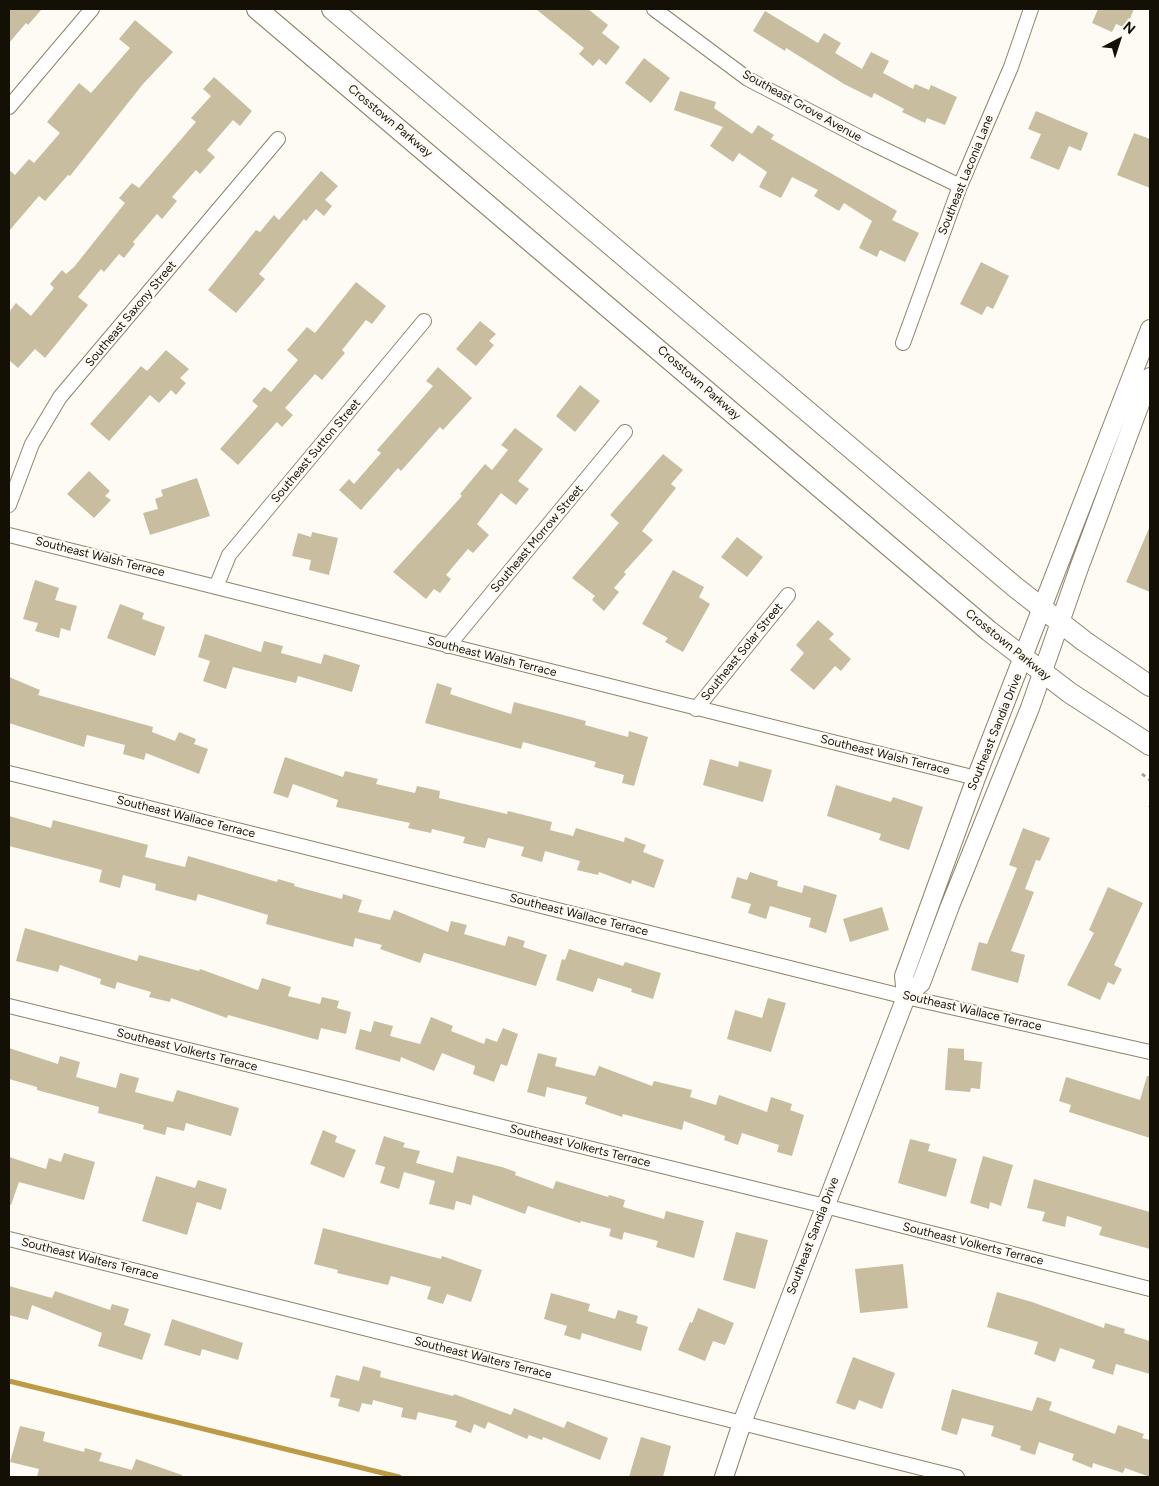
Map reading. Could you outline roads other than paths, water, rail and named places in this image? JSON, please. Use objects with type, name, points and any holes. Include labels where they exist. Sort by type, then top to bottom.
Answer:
[{"type":"main road","name":"Crosstown Parkway","points":[[257,9],[1023,659],[1150,745]]},
{"type":"main road","points":[[332,9],[1042,609],[1150,686]]},
{"type":"street","points":[[9,107],[92,9]]},
{"type":"street","name":"Southeast Grove Avenue","points":[[654,9],[748,79],[864,140],[960,186]]},
{"type":"street","name":"Southeast Laconia Lane","points":[[903,343],[960,186],[1011,67],[1031,9]]},
{"type":"street","name":"Southeast Saxony Street","points":[[9,504],[32,444],[60,397],[278,139]]},
{"type":"street","name":"Southeast Sutton Street","points":[[216,587],[229,555],[424,321]]},
{"type":"street","name":"Southeast Sandia Drive","points":[[906,997],[904,976],[976,778],[1150,330]]},
{"type":"street","name":"Southeast Sandia Drive","points":[[724,1477],[742,1423],[906,997],[921,983],[1043,674],[1079,568],[1150,377]]},
{"type":"street","name":"Southeast Morrow Street","points":[[448,646],[625,432]]},
{"type":"street","name":"Southeast Walsh Terrace","points":[[9,535],[976,778]]},
{"type":"street","name":"Southeast Solar Street","points":[[696,709],[788,594]]},
{"type":"street","name":"Southeast Wallace Terrace","points":[[9,773],[906,997],[1149,1049]]},
{"type":"street","name":"Southeast Volkerts Terrace","points":[[9,1006],[825,1206],[1150,1289]]},
{"type":"street","name":"Southeast Walters Terrace","points":[[9,1239],[957,1477]]},
{"type":"waterway","points":[[9,1381],[399,1477]]}]
